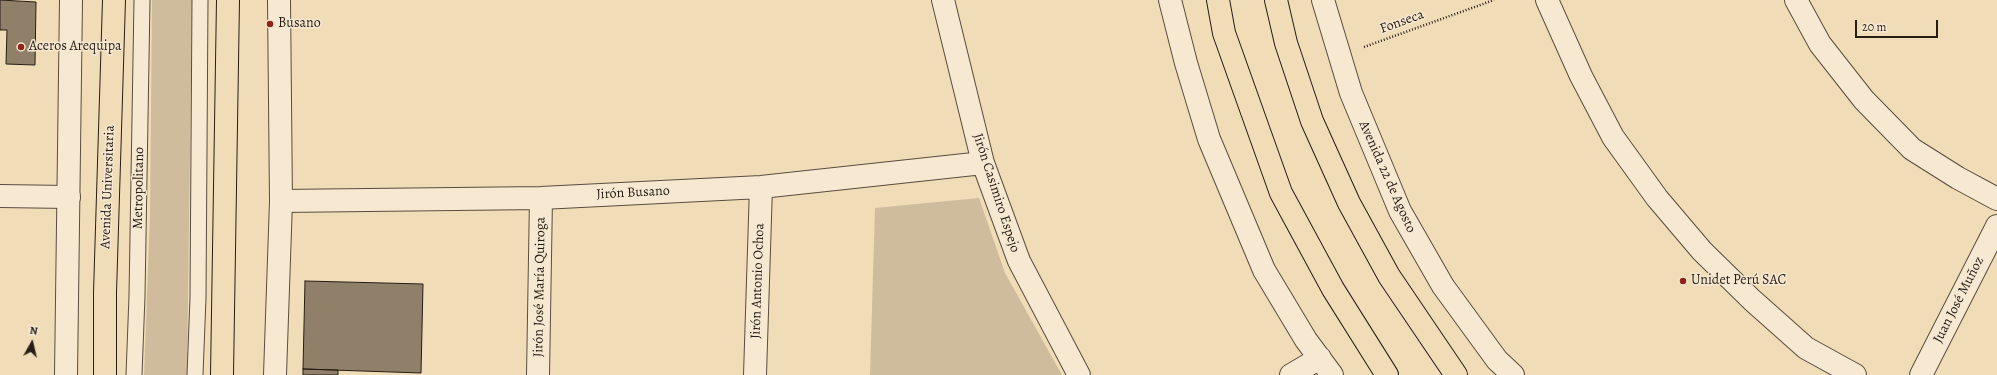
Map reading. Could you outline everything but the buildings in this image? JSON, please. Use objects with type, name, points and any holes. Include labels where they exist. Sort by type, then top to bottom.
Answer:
[{"type":"main road","name":"Avenida Universitaria","points":[[105,375],[105,293],[114,0]]},
{"type":"main road","points":[[222,375],[228,0]]},
{"type":"main road","points":[[1218,0],[1224,33],[1281,193],[1333,289],[1387,375]]},
{"type":"main road","points":[[1276,0],[1286,43],[1312,121],[1349,203],[1389,276],[1456,375]]},
{"type":"street","points":[[66,375],[71,0]]},
{"type":"street","points":[[275,375],[281,201],[279,0]]},
{"type":"street","name":"Jirón Casimiro Espejo","points":[[943,0],[983,163],[1019,261],[1079,375]]},
{"type":"street","points":[[1170,0],[1186,63],[1209,139],[1264,270],[1306,340],[1326,366],[1290,375]]},
{"type":"street","name":"Avenida 22 de Agosto","points":[[1323,0],[1351,93],[1400,211],[1443,286],[1497,360],[1513,375]]},
{"type":"street","points":[[1547,0],[1581,76],[1613,137],[1657,198],[1702,251],[1752,300],[1806,348],[1855,375]]},
{"type":"street","points":[[1796,0],[1820,44],[1864,100],[1912,148],[1958,178],[1997,199]]},
{"type":"street","name":"Jirón Busano","points":[[281,201],[541,198],[761,187],[983,163]]},
{"type":"street","name":"Jirón Antonio Ochoa","points":[[755,375],[761,187]]},
{"type":"street","points":[[0,196],[69,198]]},
{"type":"street","name":"Jirón José María Quiroga","points":[[538,375],[541,198]]},
{"type":"street","name":"Juan José Muñoz","points":[[1921,375],[1997,226]]},
{"type":"lane","name":"Metropolitano","points":[[134,375],[142,0]]},
{"type":"lane","points":[[195,375],[198,298],[200,0]]},
{"type":"path","name":"Fonseca","points":[[1339,55],[1494,0]]},
{"type":"shaded area","points":[[152,0],[192,0],[187,375],[144,375],[150,215]]},
{"type":"shaded area","points":[[979,198],[1005,273],[1062,375],[870,375],[875,208]]},
{"type":"place","name":"Busano","points":[[270,24]]},
{"type":"place","name":"Aceros Arequipa","points":[[21,47]]},
{"type":"place","name":"Unidet Perú SAC","points":[[1683,281]]}]
